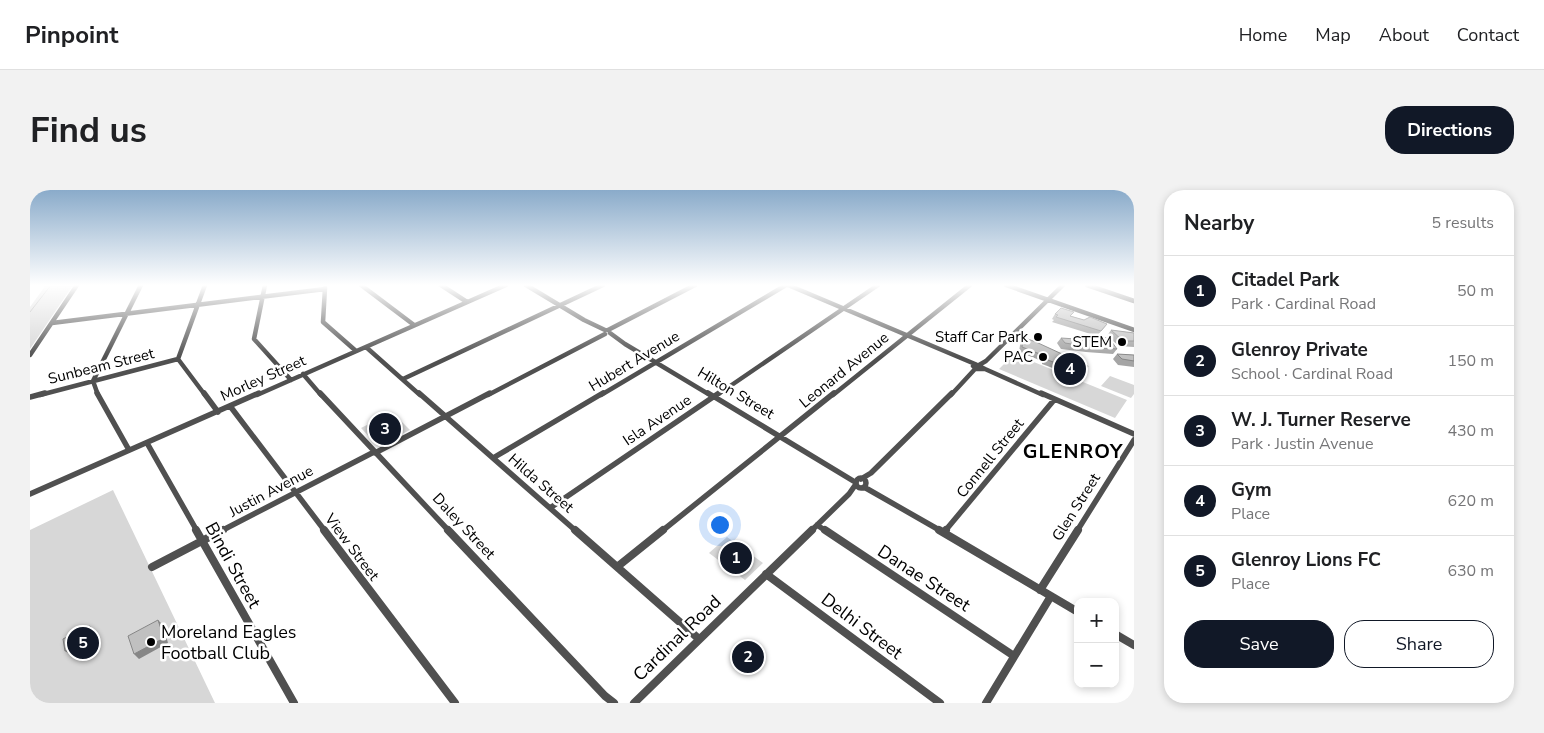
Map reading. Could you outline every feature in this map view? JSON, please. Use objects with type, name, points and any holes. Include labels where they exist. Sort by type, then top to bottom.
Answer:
[{"type":"street","points":[[30,355],[61,309]]},
{"type":"street","points":[[129,309],[93,380],[94,387],[130,450]]},
{"type":"street","points":[[52,323],[166,309]]},
{"type":"street","points":[[197,309],[178,359],[218,412]]},
{"type":"street","points":[[261,309],[254,340],[291,380]]},
{"type":"street","points":[[324,309],[323,322],[356,351]]},
{"type":"street","points":[[392,309],[414,326]]},
{"type":"street","name":"Morley Street","points":[[30,494],[452,309]]},
{"type":"street","points":[[403,379],[554,309]]},
{"type":"street","name":"Hilton Street","points":[[565,309],[1074,610]]},
{"type":"street","name":"Justin Avenue","points":[[152,568],[650,309]]},
{"type":"street","name":"Hubert Avenue","points":[[494,458],[746,309]]},
{"type":"street","points":[[843,309],[1134,434]]},
{"type":"street","name":"Isla Avenue","points":[[550,508],[843,309]]},
{"type":"street","name":"Leonard Avenue","points":[[617,567],[940,309]]},
{"type":"street","name":"Cardinal Road","points":[[634,702],[1039,309]]},
{"type":"street","points":[[1074,309],[1134,330]]},
{"type":"street","name":"Hilda Street","points":[[366,347],[699,639]]},
{"type":"street","name":"Sunbeam Street","points":[[30,397],[178,359]]},
{"type":"street","name":"Daley Street","points":[[303,374],[608,700],[614,703]]},
{"type":"street","name":"Connell Street","points":[[944,533],[1054,400]]},
{"type":"street","name":"View Street","points":[[230,406],[455,703]]},
{"type":"street","name":"Glen Street","points":[[1040,590],[1134,440]]},
{"type":"street","name":"Bindi Street","points":[[147,443],[294,703]]},
{"type":"street","name":"Danae Street","points":[[816,525],[1014,656]]},
{"type":"street","name":"Delhi Street","points":[[766,574],[940,703]]},
{"type":"street","points":[[986,703],[1051,596]]},
{"type":"street","points":[[1119,636],[1134,645]]},
{"type":"shaded area","points":[[30,309],[57,309],[30,349]]},
{"type":"shaded area","points":[[1014,354],[1127,400],[1115,418],[999,369]]},
{"type":"shaded area","points":[[1110,376],[1134,385],[1134,394],[1131,398],[1101,386]]},
{"type":"shaded area","points":[[392,412],[410,430],[378,446],[361,428]]},
{"type":"shaded area","points":[[113,490],[215,703],[30,703],[30,530]]},
{"type":"shaded area","points":[[727,537],[763,563],[745,580],[709,553]]},
{"type":"building","points":[[1060,309],[1064,309],[1074,312],[1070,316],[1084,320],[1090,317],[1107,324],[1101,331],[1056,317],[1058,315],[1055,314]]},
{"type":"building","points":[[1111,330],[1134,333],[1134,341],[1123,341]]},
{"type":"building","points":[[1092,336],[1109,338],[1117,349],[1065,343],[1061,338],[1092,340]]},
{"type":"building","points":[[1025,338],[1088,366],[1083,373],[1045,359],[1045,356],[1022,347]]},
{"type":"building","points":[[1117,354],[1134,355],[1134,361],[1122,359]]},
{"type":"building","points":[[158,620],[164,638],[134,654],[128,636]]},
{"type":"building","points":[[90,626],[92,637],[65,651],[63,639]]},
{"type":"place","name":"Staff Car Park","points":[[1038,337]]},
{"type":"place","name":"STEM","points":[[1122,342]]},
{"type":"place","name":"PAC","points":[[1043,357]]},
{"type":"place","name":"Gym","points":[[1070,369]]},
{"type":"place","name":"W. J. Turner Reserve","points":[[385,429]]},
{"type":"place","name":"Citadel Park","points":[[736,558]]},
{"type":"place","name":"Moreland Eagles Football Club","points":[[151,642]]},
{"type":"place","name":"Glenroy Lions FC","points":[[83,643]]},
{"type":"place","name":"Glenroy Private","points":[[748,657]]},
{"type":"district","name":"GLENROY","points":[[1073,451]]}]
